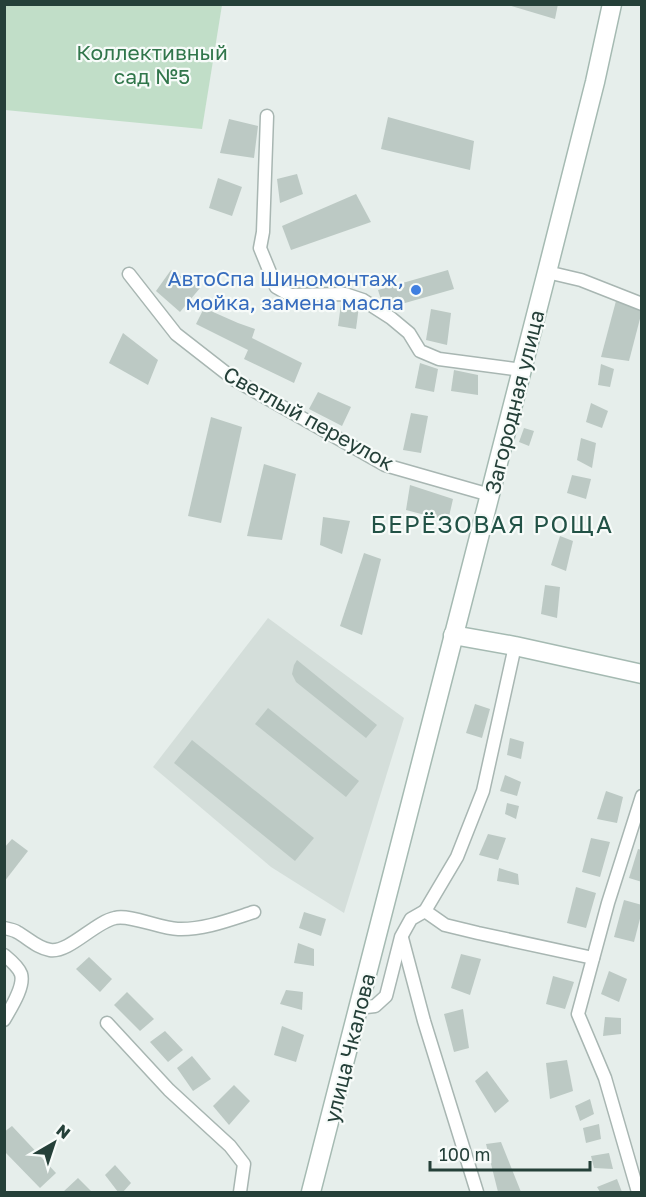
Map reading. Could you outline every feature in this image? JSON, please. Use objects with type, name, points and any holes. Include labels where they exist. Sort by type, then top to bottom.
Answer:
[{"type":"street","name":"Загородная улица","points":[[387,903],[453,635],[595,82],[612,4]]},
{"type":"street","points":[[267,116],[263,232],[260,248],[276,287],[290,295],[345,294],[363,300],[409,333],[420,351],[439,359],[522,370]]},
{"type":"street","points":[[547,272],[581,280],[642,304]]},
{"type":"street","name":"Светлый переулок","points":[[129,274],[176,334],[235,380],[385,465],[490,495]]},
{"type":"street","points":[[453,635],[642,674]]},
{"type":"street","points":[[358,1008],[375,1006],[386,996],[402,937],[411,919],[425,911],[457,857],[483,791],[515,646]]},
{"type":"street","points":[[638,1192],[605,1078],[578,1014],[608,903],[642,796]]},
{"type":"street","name":"улица Чкалова","points":[[311,1192],[387,903]]},
{"type":"street","points":[[425,911],[445,925],[593,958]]},
{"type":"street","points":[[4,928],[16,931],[31,942],[50,950],[64,947],[103,922],[117,917],[176,929],[216,924],[254,912]]},
{"type":"street","points":[[402,937],[424,1021],[477,1192]]},
{"type":"street","points":[[4,955],[21,975],[21,985],[4,1020]]},
{"type":"street","points":[[107,1023],[169,1090],[230,1146],[244,1164],[240,1192]]},
{"type":"shaded area","points":[[268,618],[404,718],[344,913],[271,867],[153,767]]},
{"type":"green space","name":"Коллективный сад №5","points":[[4,5],[222,5],[202,129],[5,110]]},
{"type":"building","points":[[505,4],[558,4],[555,19]]},
{"type":"building","points":[[388,117],[474,141],[470,170],[381,149]]},
{"type":"building","points":[[229,119],[258,126],[254,158],[220,153]]},
{"type":"building","points":[[297,174],[303,194],[280,203],[277,179]]},
{"type":"building","points":[[218,178],[242,187],[232,216],[209,208]]},
{"type":"building","points":[[356,194],[371,222],[291,250],[282,226]]},
{"type":"building","points":[[171,270],[200,288],[180,312],[156,291]]},
{"type":"building","name":"АвтоСпа Шиномонтаж, мойка, замена масла","points":[[448,270],[454,289],[384,309],[378,290]]},
{"type":"building","points":[[616,301],[642,311],[629,361],[601,357]]},
{"type":"building","points":[[341,304],[359,306],[356,329],[338,326]]},
{"type":"building","points":[[204,308],[255,329],[252,338],[302,363],[294,383],[244,359],[248,350],[196,324]]},
{"type":"building","points":[[431,309],[451,313],[447,345],[426,340]]},
{"type":"building","points":[[123,333],[158,360],[148,385],[109,363]]},
{"type":"building","points":[[420,363],[438,369],[434,392],[415,388]]},
{"type":"building","points":[[601,364],[614,369],[610,387],[598,385]]},
{"type":"building","points":[[454,370],[478,375],[478,395],[451,391]]},
{"type":"building","points":[[318,392],[351,407],[342,426],[309,409]]},
{"type":"building","points":[[591,403],[608,411],[602,428],[586,422]]},
{"type":"building","points":[[411,413],[428,416],[421,453],[403,450]]},
{"type":"building","points":[[211,417],[242,427],[221,523],[188,516]]},
{"type":"building","points":[[524,428],[534,431],[529,446],[519,442]]},
{"type":"building","points":[[581,438],[596,443],[592,468],[577,460]]},
{"type":"building","points":[[264,464],[296,474],[282,540],[247,536]]},
{"type":"building","points":[[572,475],[591,479],[586,499],[567,493]]},
{"type":"building","points":[[410,485],[453,499],[448,521],[406,510]]},
{"type":"building","points":[[323,517],[350,521],[342,554],[320,545]]},
{"type":"building","points":[[560,536],[573,541],[566,571],[551,565]]},
{"type":"building","points":[[364,553],[381,559],[362,635],[340,626]]},
{"type":"building","points":[[545,585],[560,587],[557,618],[541,614]]},
{"type":"building","points":[[297,660],[377,725],[366,738],[296,682],[292,674]]},
{"type":"building","points":[[475,704],[490,709],[482,738],[466,733]]},
{"type":"building","points":[[268,708],[359,781],[346,797],[255,724]]},
{"type":"building","points":[[510,738],[524,742],[521,759],[507,755]]},
{"type":"building","points":[[192,740],[314,838],[295,861],[174,763]]},
{"type":"building","points":[[505,775],[521,782],[517,796],[500,791]]},
{"type":"building","points":[[606,791],[623,797],[617,823],[597,819]]},
{"type":"building","points":[[507,803],[519,806],[516,819],[505,814]]},
{"type":"building","points":[[488,834],[506,838],[498,860],[479,855]]},
{"type":"building","points":[[591,838],[610,842],[600,877],[582,872]]},
{"type":"building","points":[[12,839],[28,851],[4,882],[4,848]]},
{"type":"building","points":[[638,849],[642,850],[642,882],[629,878]]},
{"type":"building","points":[[499,868],[518,874],[519,885],[497,881]]},
{"type":"building","points":[[576,887],[596,893],[586,928],[567,923]]},
{"type":"building","points":[[624,900],[642,905],[634,942],[614,937]]},
{"type":"building","points":[[304,912],[326,919],[321,936],[299,928]]},
{"type":"building","points":[[298,943],[314,949],[314,966],[294,963]]},
{"type":"building","points":[[461,954],[481,959],[470,995],[451,988]]},
{"type":"building","points":[[89,957],[112,979],[100,992],[76,969]]},
{"type":"building","points":[[609,971],[627,979],[619,1002],[601,994]]},
{"type":"building","points":[[553,976],[574,982],[565,1009],[546,1004]]},
{"type":"building","points":[[286,990],[303,992],[302,1010],[280,1004]]},
{"type":"building","points":[[127,992],[154,1019],[140,1031],[114,1005]]},
{"type":"building","points":[[463,1009],[469,1048],[454,1052],[444,1014]]},
{"type":"building","points":[[605,1017],[621,1018],[621,1034],[603,1036]]},
{"type":"building","points":[[282,1026],[304,1035],[296,1062],[274,1055]]},
{"type":"building","points":[[165,1031],[183,1050],[168,1062],[150,1042]]},
{"type":"building","points":[[192,1056],[211,1079],[193,1091],[177,1068]]},
{"type":"building","points":[[567,1060],[573,1091],[550,1099],[546,1063]]},
{"type":"building","points":[[487,1071],[509,1101],[495,1113],[475,1081]]},
{"type":"building","points":[[234,1085],[250,1101],[229,1125],[213,1106]]},
{"type":"building","points":[[590,1099],[594,1114],[580,1121],[575,1106]]},
{"type":"building","points":[[599,1124],[601,1139],[586,1143],[583,1128]]},
{"type":"building","points":[[12,1126],[56,1173],[40,1188],[4,1151],[4,1132]]},
{"type":"building","points":[[501,1142],[521,1192],[498,1192],[486,1144]]},
{"type":"building","points":[[609,1153],[613,1169],[594,1168],[591,1156]]},
{"type":"building","points":[[115,1165],[131,1183],[123,1192],[118,1192],[105,1175]]},
{"type":"building","points":[[78,1178],[92,1192],[63,1192]]},
{"type":"building","points":[[617,1179],[622,1192],[600,1192],[597,1187]]},
{"type":"place","name":"АвтоСпа Шиномонтаж, мойка, замена масла","points":[[416,290]]},
{"type":"district","name":"БЕРЁЗОВАЯ РОЩА","points":[[492,523]]}]
